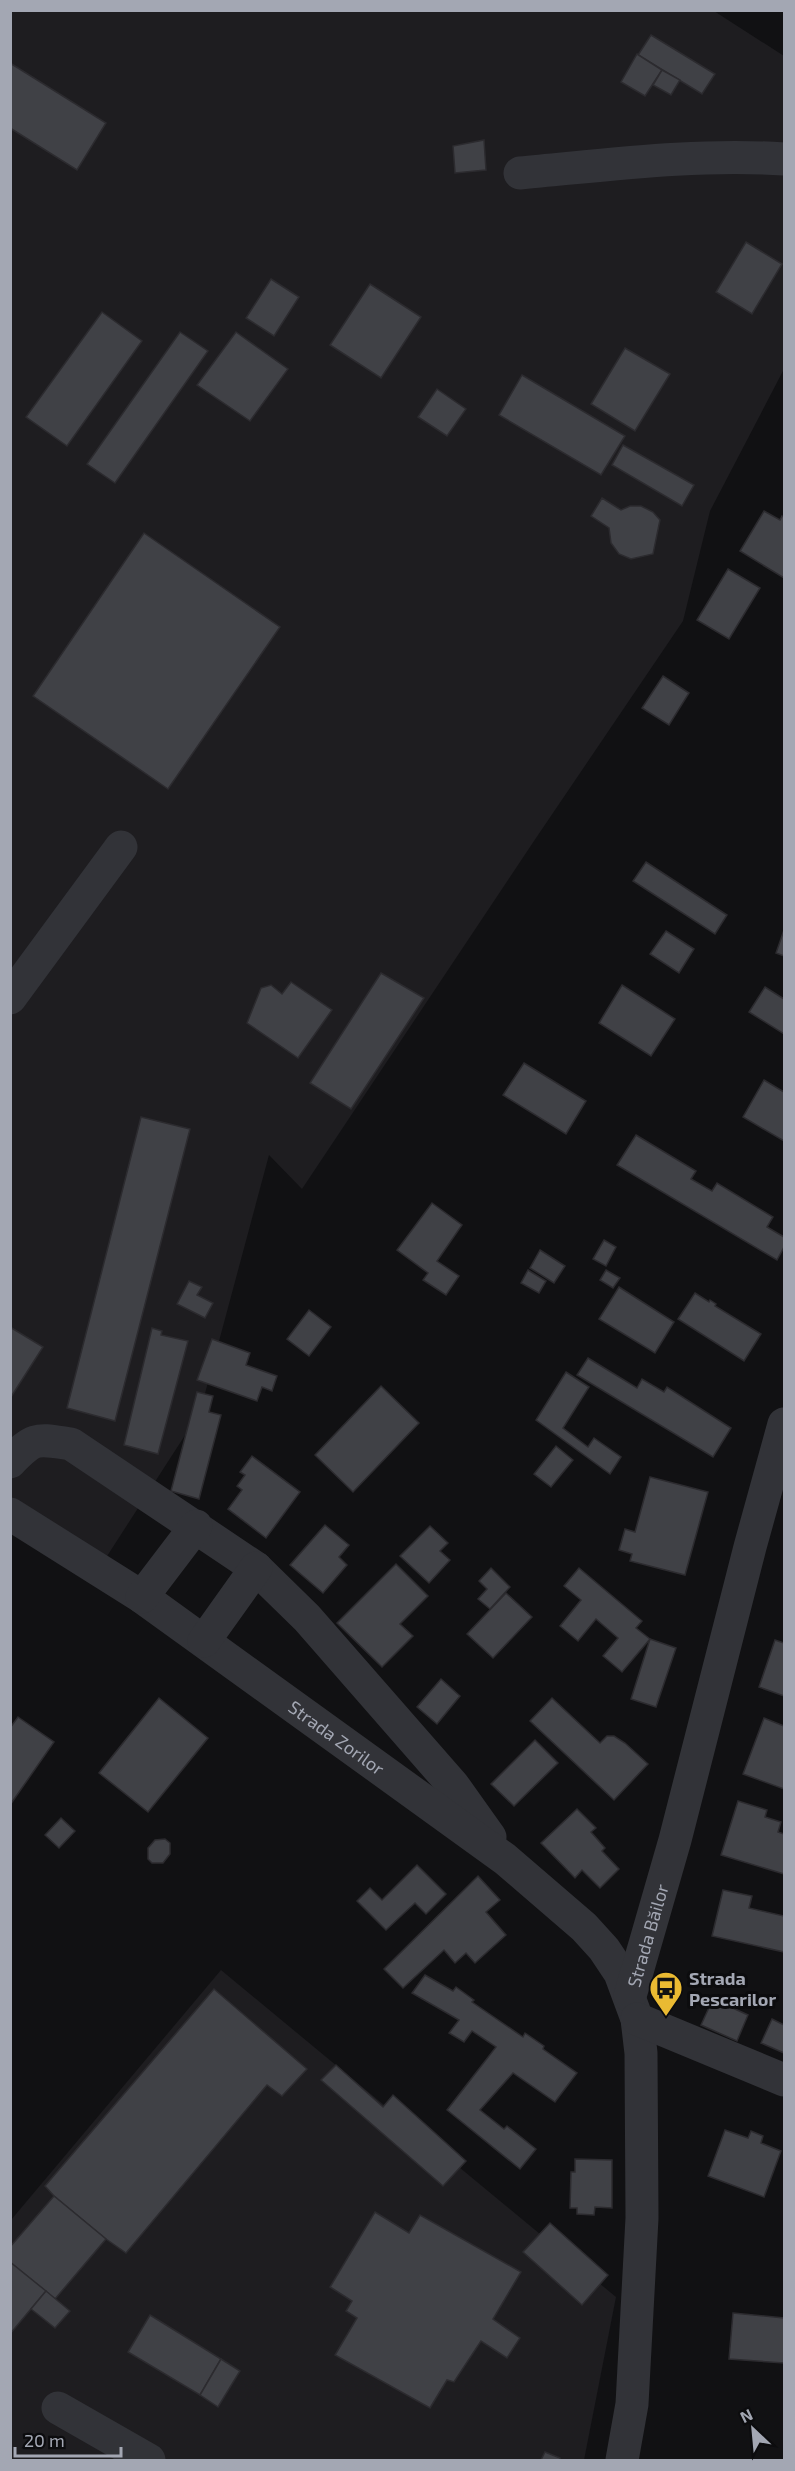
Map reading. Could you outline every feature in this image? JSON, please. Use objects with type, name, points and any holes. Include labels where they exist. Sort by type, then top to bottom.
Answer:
[{"type":"street","points":[[520,172],[663,161],[784,159]]},
{"type":"street","points":[[10,998],[121,847]]},
{"type":"street","name":"Strada Băilor","points":[[622,2460],[632,2404],[641,2228],[640,2053],[633,2008],[750,1547],[784,1424]]},
{"type":"street","points":[[10,1462],[29,1442],[44,1440],[71,1443],[256,1568],[307,1618],[453,1785],[505,1859]]},
{"type":"street","name":"Strada Zorilor","points":[[10,1514],[142,1597],[505,1859],[584,1927],[604,1949],[620,1973],[633,2008]]},
{"type":"street","points":[[142,1597],[196,1526]]},
{"type":"street","points":[[204,1641],[256,1568]]},
{"type":"street","points":[[633,2008],[784,2080]]},
{"type":"street","points":[[58,2408],[149,2460]]},
{"type":"shaded area","points":[[10,11],[714,11],[784,56],[784,369],[710,511],[683,621],[302,1189],[269,1155],[200,1412],[91,1581],[11,1527]]},
{"type":"shaded area","points":[[221,1970],[616,2297],[584,2460],[11,2460],[11,2220]]},
{"type":"building","points":[[651,35],[715,74],[702,94],[638,55]]},
{"type":"building","points":[[637,54],[662,70],[645,96],[621,82]]},
{"type":"building","points":[[10,63],[106,123],[77,170],[10,128]]},
{"type":"building","points":[[662,70],[680,80],[671,95],[653,85]]},
{"type":"building","points":[[484,140],[486,170],[455,173],[453,146]]},
{"type":"building","points":[[746,242],[782,264],[752,314],[716,292]]},
{"type":"building","points":[[271,279],[299,297],[274,336],[246,318]]},
{"type":"building","points":[[370,284],[421,317],[381,378],[330,345]]},
{"type":"building","points":[[102,312],[142,341],[67,446],[26,417]]},
{"type":"building","points":[[180,332],[208,351],[115,483],[87,464]]},
{"type":"building","points":[[236,332],[288,369],[250,421],[197,385]]},
{"type":"building","points":[[625,348],[670,374],[635,431],[591,404]]},
{"type":"building","points":[[522,375],[625,436],[601,475],[499,415]]},
{"type":"building","points":[[437,389],[466,409],[447,436],[418,417]]},
{"type":"building","points":[[623,445],[694,485],[682,506],[612,465]]},
{"type":"building","points":[[602,498],[621,510],[630,506],[641,506],[653,512],[660,520],[653,554],[631,559],[619,554],[611,543],[609,528],[591,516]]},
{"type":"building","points":[[764,511],[780,520],[782,516],[784,517],[784,578],[740,551]]},
{"type":"building","points":[[144,533],[280,627],[168,789],[33,696]]},
{"type":"building","points":[[728,569],[760,588],[729,639],[697,620]]},
{"type":"building","points":[[663,676],[689,693],[669,725],[642,708]]},
{"type":"building","points":[[646,862],[727,915],[715,934],[633,881]]},
{"type":"building","points":[[784,930],[784,956],[776,953]]},
{"type":"building","points":[[666,931],[694,949],[679,973],[650,954]]},
{"type":"building","points":[[381,973],[424,998],[351,1109],[310,1083]]},
{"type":"building","points":[[291,982],[332,1010],[298,1058],[247,1023],[261,988],[271,985],[282,994]]},
{"type":"building","points":[[622,985],[675,1019],[651,1056],[599,1023]]},
{"type":"building","points":[[765,987],[784,999],[784,1034],[749,1012]]},
{"type":"building","points":[[524,1063],[586,1101],[566,1134],[503,1095]]},
{"type":"building","points":[[764,1080],[784,1092],[784,1141],[743,1117]]},
{"type":"building","points":[[141,1117],[190,1129],[115,1421],[67,1408]]},
{"type":"building","points":[[636,1135],[696,1171],[691,1179],[712,1191],[717,1183],[773,1217],[767,1227],[784,1237],[784,1247],[777,1260],[617,1165]]},
{"type":"building","points":[[432,1203],[462,1225],[437,1261],[459,1276],[446,1295],[423,1280],[428,1273],[397,1250]]},
{"type":"building","points":[[604,1240],[616,1247],[606,1266],[593,1259]]},
{"type":"building","points":[[540,1250],[565,1266],[554,1283],[530,1268]]},
{"type":"building","points":[[528,1270],[546,1281],[539,1293],[521,1283]]},
{"type":"building","points":[[606,1270],[620,1278],[613,1288],[600,1280]]},
{"type":"building","points":[[189,1281],[202,1287],[197,1295],[213,1303],[205,1318],[177,1304]]},
{"type":"building","points":[[619,1287],[674,1322],[655,1353],[599,1319]]},
{"type":"building","points":[[695,1293],[709,1302],[710,1300],[716,1304],[715,1306],[761,1334],[744,1361],[678,1319]]},
{"type":"building","points":[[309,1310],[331,1327],[309,1356],[287,1339]]},
{"type":"building","points":[[10,1327],[43,1347],[11,1397],[10,1397]]},
{"type":"building","points":[[152,1328],[162,1331],[161,1335],[188,1341],[158,1454],[124,1445]]},
{"type":"building","points":[[212,1339],[250,1353],[246,1365],[277,1376],[272,1391],[262,1387],[257,1401],[197,1380]]},
{"type":"building","points":[[588,1358],[637,1388],[642,1379],[664,1392],[667,1387],[731,1428],[713,1457],[577,1375]]},
{"type":"building","points":[[566,1372],[589,1387],[563,1428],[588,1447],[594,1438],[621,1457],[610,1474],[536,1420]]},
{"type":"building","points":[[381,1386],[419,1423],[353,1492],[315,1455]]},
{"type":"building","points":[[197,1392],[213,1396],[209,1412],[221,1415],[199,1499],[171,1491]]},
{"type":"building","points":[[556,1446],[573,1460],[551,1487],[534,1474]]},
{"type":"building","points":[[252,1456],[300,1492],[266,1538],[228,1509],[242,1490],[237,1486],[245,1475],[240,1472]]},
{"type":"building","points":[[650,1477],[708,1492],[685,1575],[630,1561],[632,1554],[619,1550],[625,1529],[635,1532]]},
{"type":"building","points":[[325,1525],[349,1545],[339,1557],[347,1565],[323,1593],[290,1565]]},
{"type":"building","points":[[430,1526],[448,1543],[440,1551],[450,1560],[429,1583],[400,1556]]},
{"type":"building","points":[[396,1564],[428,1596],[400,1624],[413,1636],[382,1667],[337,1623]]},
{"type":"building","points":[[491,1568],[510,1587],[490,1609],[478,1599],[487,1589],[479,1581]]},
{"type":"building","points":[[579,1568],[642,1621],[636,1628],[650,1639],[622,1672],[603,1656],[618,1638],[596,1619],[578,1641],[560,1626],[581,1600],[564,1586]]},
{"type":"building","points":[[506,1593],[532,1617],[493,1658],[467,1634]]},
{"type":"building","points":[[650,1639],[676,1648],[656,1707],[631,1699]]},
{"type":"building","points":[[775,1640],[784,1643],[784,1696],[759,1687]]},
{"type":"building","points":[[441,1679],[460,1696],[437,1724],[417,1707]]},
{"type":"building","points":[[159,1698],[208,1738],[148,1812],[99,1773]]},
{"type":"building","points":[[552,1698],[600,1743],[607,1736],[614,1736],[648,1764],[614,1800],[530,1721]]},
{"type":"building","points":[[18,1717],[54,1742],[10,1805],[10,1728]]},
{"type":"building","points":[[764,1718],[784,1726],[784,1789],[743,1774]]},
{"type":"building","points":[[535,1740],[558,1763],[514,1806],[491,1784]]},
{"type":"building","points":[[738,1801],[767,1810],[765,1817],[781,1822],[778,1832],[784,1834],[784,1874],[721,1855]]},
{"type":"building","points":[[577,1809],[596,1828],[591,1832],[605,1848],[602,1851],[619,1869],[600,1888],[582,1870],[575,1878],[541,1843]]},
{"type":"building","points":[[61,1818],[75,1831],[59,1848],[45,1835]]},
{"type":"building","points":[[165,1839],[170,1843],[170,1854],[163,1863],[152,1863],[148,1859],[148,1848],[155,1840]]},
{"type":"building","points":[[417,1865],[446,1894],[426,1914],[415,1903],[386,1930],[357,1901],[370,1888],[382,1900]]},
{"type":"building","points":[[478,1876],[500,1900],[486,1912],[506,1935],[475,1963],[466,1953],[455,1963],[444,1950],[403,1988],[384,1969]]},
{"type":"building","points":[[723,1890],[752,1896],[749,1908],[784,1916],[784,1952],[712,1936]]},
{"type":"building","points":[[425,1975],[453,1991],[456,1987],[474,2000],[472,2002],[523,2037],[525,2033],[577,2073],[555,2102],[513,2073],[480,2110],[504,2129],[507,2126],[536,2149],[520,2169],[447,2110],[496,2047],[472,2031],[464,2042],[449,2033],[459,2020],[412,1993]]},
{"type":"building","points":[[214,1989],[307,2069],[282,2096],[267,2085],[126,2253],[54,2196],[45,2186]]},
{"type":"building","points":[[713,1999],[748,2015],[737,2041],[701,2025]]},
{"type":"building","points":[[772,2019],[784,2025],[784,2053],[761,2043]]},
{"type":"building","points":[[336,2065],[383,2107],[393,2095],[466,2161],[443,2186],[321,2080]]},
{"type":"building","points":[[725,2130],[748,2138],[751,2131],[763,2136],[761,2143],[781,2151],[764,2197],[708,2176]]},
{"type":"building","points":[[575,2159],[612,2160],[612,2208],[595,2207],[594,2215],[577,2214],[577,2208],[570,2208],[571,2172],[575,2172]]},
{"type":"building","points":[[54,2196],[106,2239],[55,2299],[10,2262],[10,2247]]},
{"type":"building","points":[[375,2212],[409,2233],[420,2215],[521,2272],[493,2319],[520,2338],[507,2358],[481,2341],[454,2382],[447,2380],[430,2408],[335,2355],[357,2318],[346,2311],[352,2301],[330,2287]]},
{"type":"building","points":[[550,2223],[608,2275],[582,2305],[523,2252]]},
{"type":"building","points":[[10,2262],[46,2291],[10,2334]]},
{"type":"building","points":[[46,2291],[70,2311],[55,2328],[31,2309]]},
{"type":"building","points":[[733,2313],[784,2318],[784,2363],[729,2359]]},
{"type":"building","points":[[150,2315],[221,2359],[200,2395],[128,2352]]},
{"type":"building","points":[[221,2359],[240,2371],[218,2407],[200,2395]]},
{"type":"building","points":[[545,2452],[560,2458],[560,2460],[541,2460]]},
{"type":"place","name":"Strada Pescarilor","points":[[666,2017]]}]
